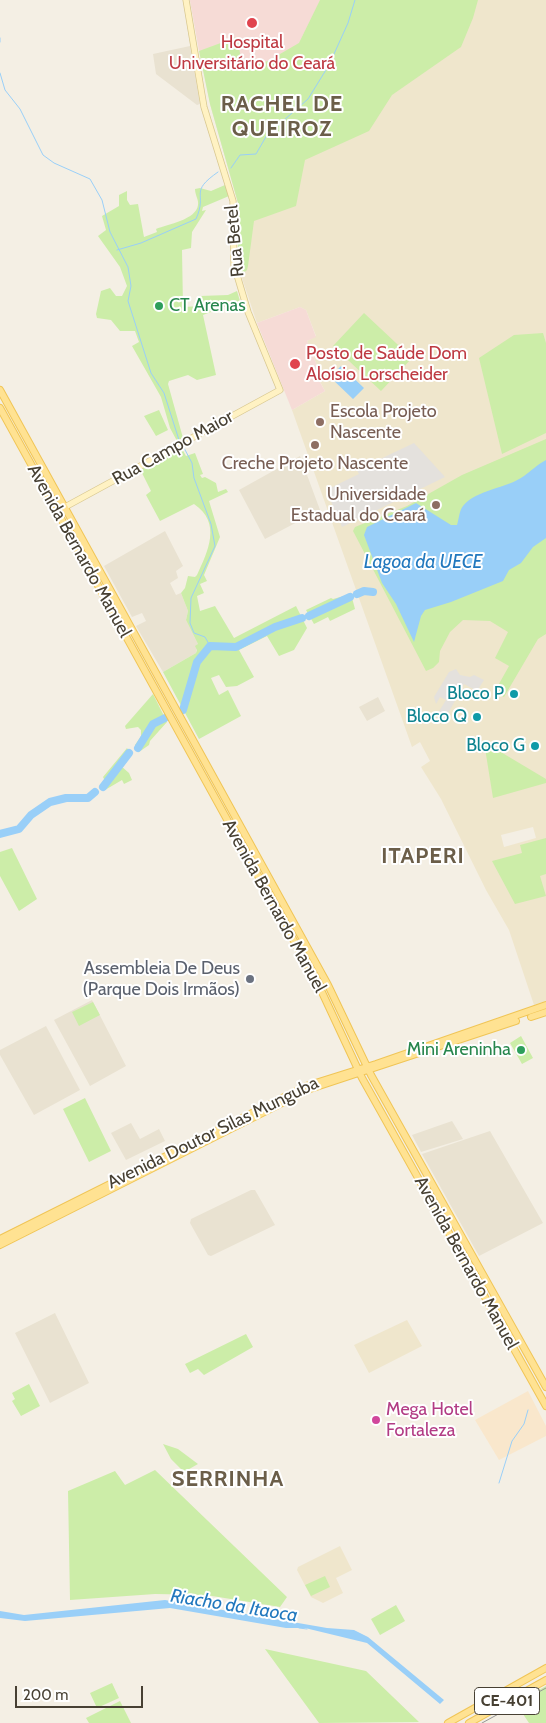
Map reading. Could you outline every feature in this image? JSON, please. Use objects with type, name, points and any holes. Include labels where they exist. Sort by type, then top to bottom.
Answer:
[{"type":"main road","name":"Avenida Bernardo Manuel","points":[[0,390],[328,984],[369,1069],[546,1387]]},
{"type":"main road","name":"Avenida Bernardo Manuel","points":[[0,408],[320,988],[359,1071],[546,1406]]},
{"type":"main road","points":[[107,602],[115,598]]},
{"type":"main road","points":[[204,777],[209,776],[211,772]]},
{"type":"main road","points":[[212,792],[215,788],[220,788]]},
{"type":"main road","name":"Avenida Doutor Silas Munguba","points":[[369,1069],[546,1005]]},
{"type":"main road","name":"Avenida Doutor Silas Munguba","points":[[0,1239],[306,1086],[369,1069],[546,1012]]},
{"type":"main road","name":"Avenida Doutor Silas Munguba","points":[[0,1245],[290,1098],[359,1071]]},
{"type":"main road","name":"CE-401","points":[[448,1723],[546,1668]]},
{"type":"main road","name":"CE-401","points":[[469,1723],[546,1680]]},
{"type":"street","name":"Rua Betel","points":[[186,0],[204,107],[233,201],[234,266],[248,312],[280,390]]},
{"type":"street","name":"Rua Campo Maior","points":[[66,507],[280,390]]},
{"type":"shaded area","name":"Universidade Estadual do Ceará","points":[[190,0],[546,0],[546,1001],[534,1005],[509,930],[486,890],[441,799],[421,767],[430,761],[420,742],[412,747],[292,410],[325,391],[316,374],[320,373],[307,341],[316,336],[306,310],[300,307],[257,323],[241,275],[238,258],[238,203],[210,104]],"holes":[[[533,827],[536,838],[504,847],[501,835]]]},
{"type":"shaded area","name":"Hospital Universitário do Ceará","points":[[190,0],[320,0],[299,43],[268,61],[242,69],[237,37],[199,51]]},
{"type":"shaded area","points":[[190,46],[200,104],[197,105],[156,74],[153,54]]},
{"type":"shaded area","points":[[300,307],[306,310],[316,337],[307,341],[320,373],[316,375],[325,391],[292,410],[257,323]]},
{"type":"shaded area","points":[[414,443],[445,477],[342,527],[326,490],[359,474],[357,470]]},
{"type":"shaded area","points":[[300,456],[320,510],[265,539],[239,490]]},
{"type":"shaded area","points":[[165,531],[183,566],[176,571],[178,578],[170,583],[176,595],[181,593],[188,611],[186,620],[198,644],[196,653],[163,672],[136,626],[146,621],[142,613],[132,617],[104,566]]},
{"type":"shaded area","points":[[456,669],[460,675],[470,677],[474,675],[484,680],[477,691],[464,684],[445,719],[439,716],[438,713],[446,700],[440,697],[436,704],[434,697],[449,672]]},
{"type":"shaded area","points":[[378,697],[385,711],[367,721],[359,707]]},
{"type":"shaded area","points":[[92,1000],[126,1066],[90,1086],[54,1020]]},
{"type":"shaded area","points":[[46,1026],[80,1090],[34,1115],[0,1055],[0,1050]]},
{"type":"shaded area","points":[[452,1121],[463,1139],[421,1152],[412,1135]]},
{"type":"shaded area","points":[[131,1123],[140,1139],[159,1129],[165,1141],[126,1160],[111,1133]]},
{"type":"shaded area","points":[[490,1131],[543,1223],[479,1256],[422,1154]]},
{"type":"shaded area","points":[[251,1190],[255,1190],[275,1225],[211,1256],[208,1255],[190,1223],[191,1219]]},
{"type":"shaded area","points":[[55,1313],[89,1383],[50,1403],[15,1333]]},
{"type":"shaded area","points":[[407,1320],[422,1346],[369,1373],[354,1345]]},
{"type":"shaded area","points":[[528,1391],[546,1426],[546,1436],[499,1460],[475,1420]]},
{"type":"shaded area","points":[[340,1546],[352,1570],[336,1578],[343,1593],[323,1603],[311,1597],[297,1570],[298,1567]]},
{"type":"green space","points":[[320,0],[478,0],[461,47],[392,95],[369,131],[305,160],[296,206],[254,221],[248,266],[247,270],[241,275],[238,258],[238,203],[210,104],[199,51],[237,37],[243,69],[268,61],[299,43]]},
{"type":"green space","points":[[225,185],[229,196],[203,207],[202,211],[206,210],[192,232],[191,248],[182,250],[183,307],[202,306],[200,296],[228,295],[237,291],[240,301],[203,315],[216,375],[197,380],[188,375],[169,381],[168,384],[183,438],[177,441],[170,428],[161,397],[132,346],[139,342],[135,331],[120,331],[111,320],[97,318],[96,314],[101,291],[110,288],[116,296],[122,296],[127,286],[120,267],[98,236],[106,230],[102,216],[119,206],[119,195],[127,191],[127,200],[130,205],[138,204],[144,237],[157,232],[156,229],[181,221],[192,214],[198,205],[195,189],[200,188],[211,191]]},
{"type":"green space","points":[[364,313],[412,358],[381,391],[333,346]]},
{"type":"green space","points":[[543,333],[546,343],[546,433],[502,454],[479,358],[514,335]]},
{"type":"green space","points":[[159,410],[168,430],[156,436],[144,416]]},
{"type":"green space","points":[[546,439],[546,634],[538,639],[504,697],[495,691],[509,666],[495,658],[508,632],[490,621],[463,620],[450,632],[440,651],[439,662],[433,668],[426,671],[353,531],[355,527],[407,506],[462,475]]},
{"type":"green space","points":[[181,447],[186,456],[195,453],[203,474],[200,475],[202,478],[205,477],[216,483],[218,492],[226,489],[228,492],[209,501],[220,537],[204,575],[207,581],[200,584],[204,593],[197,596],[200,611],[215,606],[234,638],[296,606],[307,628],[294,650],[279,656],[267,636],[239,650],[254,677],[237,686],[226,687],[219,675],[211,678],[219,695],[228,690],[241,716],[199,739],[163,672],[196,653],[197,650],[195,646],[198,644],[186,620],[188,611],[181,593],[185,588],[188,576],[195,577],[197,575],[208,547],[210,528],[203,512],[194,504],[160,521],[146,495],[151,491],[140,469]]},
{"type":"green space","points":[[351,594],[355,609],[330,621],[328,617],[314,624],[306,610],[331,598]]},
{"type":"green space","points":[[153,694],[167,722],[150,741],[149,745],[139,752],[135,745],[141,736],[141,730],[138,727],[126,729],[125,726]]},
{"type":"green space","points":[[484,742],[546,779],[546,783],[493,798]]},
{"type":"green space","points":[[127,748],[131,754],[121,766],[129,773],[132,780],[124,784],[122,780],[105,790],[102,784],[105,781],[103,777]]},
{"type":"green space","points":[[546,838],[546,874],[540,876],[546,896],[515,904],[492,861],[522,853],[520,845]]},
{"type":"green space","points":[[12,848],[37,899],[19,911],[0,876],[0,852]]},
{"type":"green space","points":[[93,1002],[100,1015],[79,1026],[72,1012]]},
{"type":"green space","name":"Mini Areninha","points":[[521,1036],[533,1058],[522,1064],[510,1043]]},
{"type":"green space","points":[[85,1098],[111,1151],[89,1162],[63,1109]]},
{"type":"green space","points":[[246,1334],[253,1347],[204,1375],[198,1369],[190,1373],[185,1364]]},
{"type":"green space","points":[[29,1384],[40,1406],[21,1416],[12,1401],[15,1399],[12,1393]]},
{"type":"green space","points":[[163,1444],[178,1449],[198,1464],[184,1472],[171,1459]]},
{"type":"green space","points":[[155,1470],[287,1597],[280,1607],[206,1595],[155,1594],[70,1600],[68,1491],[115,1471],[125,1485]]},
{"type":"green space","points":[[325,1576],[330,1587],[311,1596],[305,1585]]},
{"type":"green space","points":[[396,1605],[405,1621],[380,1635],[371,1619]]},
{"type":"green space","points":[[265,1649],[366,1671],[419,1722],[319,1723]]},
{"type":"green space","points":[[112,1683],[119,1698],[97,1708],[90,1693]]},
{"type":"green space","points":[[546,1686],[546,1723],[529,1723],[523,1714],[521,1700]]},
{"type":"green space","points":[[120,1701],[131,1723],[89,1723],[86,1718]]},
{"type":"water","points":[[341,366],[364,388],[353,399],[330,377]]},
{"type":"water","name":"Lagoa da UECE","points":[[546,460],[546,538],[533,547],[521,563],[509,570],[503,581],[451,602],[425,610],[421,616],[414,642],[396,604],[382,583],[364,535],[367,527],[416,503],[451,525],[457,525],[462,508],[469,500],[484,492],[517,480]]},
{"type":"water","points":[[165,1600],[327,1628],[354,1630],[368,1637],[444,1700],[440,1704],[367,1643],[305,1628],[286,1628],[170,1608],[25,1621],[0,1618],[0,1611],[24,1615]]},
{"type":"waterway","points":[[231,168],[240,155],[256,154],[267,135],[308,99],[329,65],[348,23],[355,0]]},
{"type":"waterway","points":[[0,73],[5,90],[20,109],[43,155],[54,163],[90,179],[102,200],[110,232],[128,267],[131,286],[128,301],[151,373],[164,393],[179,440]]},
{"type":"waterway","points":[[117,250],[141,243],[196,219],[201,189],[218,172]]},
{"type":"waterway","points":[[183,446],[192,463],[194,478],[211,524],[215,546],[191,598],[190,623],[194,633],[205,637],[210,646]]},
{"type":"waterway","points":[[357,594],[364,591],[373,592]]},
{"type":"waterway","points":[[309,616],[350,597]]},
{"type":"waterway","points":[[183,710],[197,662],[210,646],[236,647],[275,627],[302,618]]},
{"type":"waterway","points":[[138,748],[153,724],[165,718]]},
{"type":"waterway","points":[[103,787],[129,753]]},
{"type":"waterway","points":[[0,834],[19,829],[31,815],[50,802],[66,798],[88,798],[95,792]]},
{"type":"waterway","points":[[499,1483],[512,1441],[524,1424],[528,1410]]},
{"type":"waterway","name":"Riacho da Itaoca","points":[[299,1628],[307,1629]]},
{"type":"tram line","points":[[482,1723],[546,1688]]},
{"type":"place","name":"Hospital Universitário do Ceará","points":[[252,23]]},
{"type":"place","name":"CT Arenas","points":[[159,306]]},
{"type":"place","name":"Posto de Saúde Dom Aloísio Lorscheider","points":[[295,364]]},
{"type":"place","name":"Escola Projeto Nascente","points":[[320,422]]},
{"type":"place","name":"Creche Projeto Nascente","points":[[315,445]]},
{"type":"place","name":"Universidade Estadual do Ceará","points":[[436,505]]},
{"type":"place","name":"Bloco P","points":[[514,694]]},
{"type":"place","name":"Bloco Q","points":[[477,717]]},
{"type":"place","name":"Bloco G","points":[[535,746]]},
{"type":"place","name":"Assembleia De Deus (Parque Dois Irmãos)","points":[[250,979]]},
{"type":"place","name":"Mini Areninha","points":[[521,1050]]},
{"type":"place","name":"Mega Hotel Fortaleza","points":[[376,1420]]},
{"type":"district","name":"RACHEL DE QUEIROZ","points":[[282,118]]},
{"type":"district","name":"ITAPERI","points":[[423,857]]},
{"type":"district","name":"SERRINHA","points":[[228,1480]]}]
